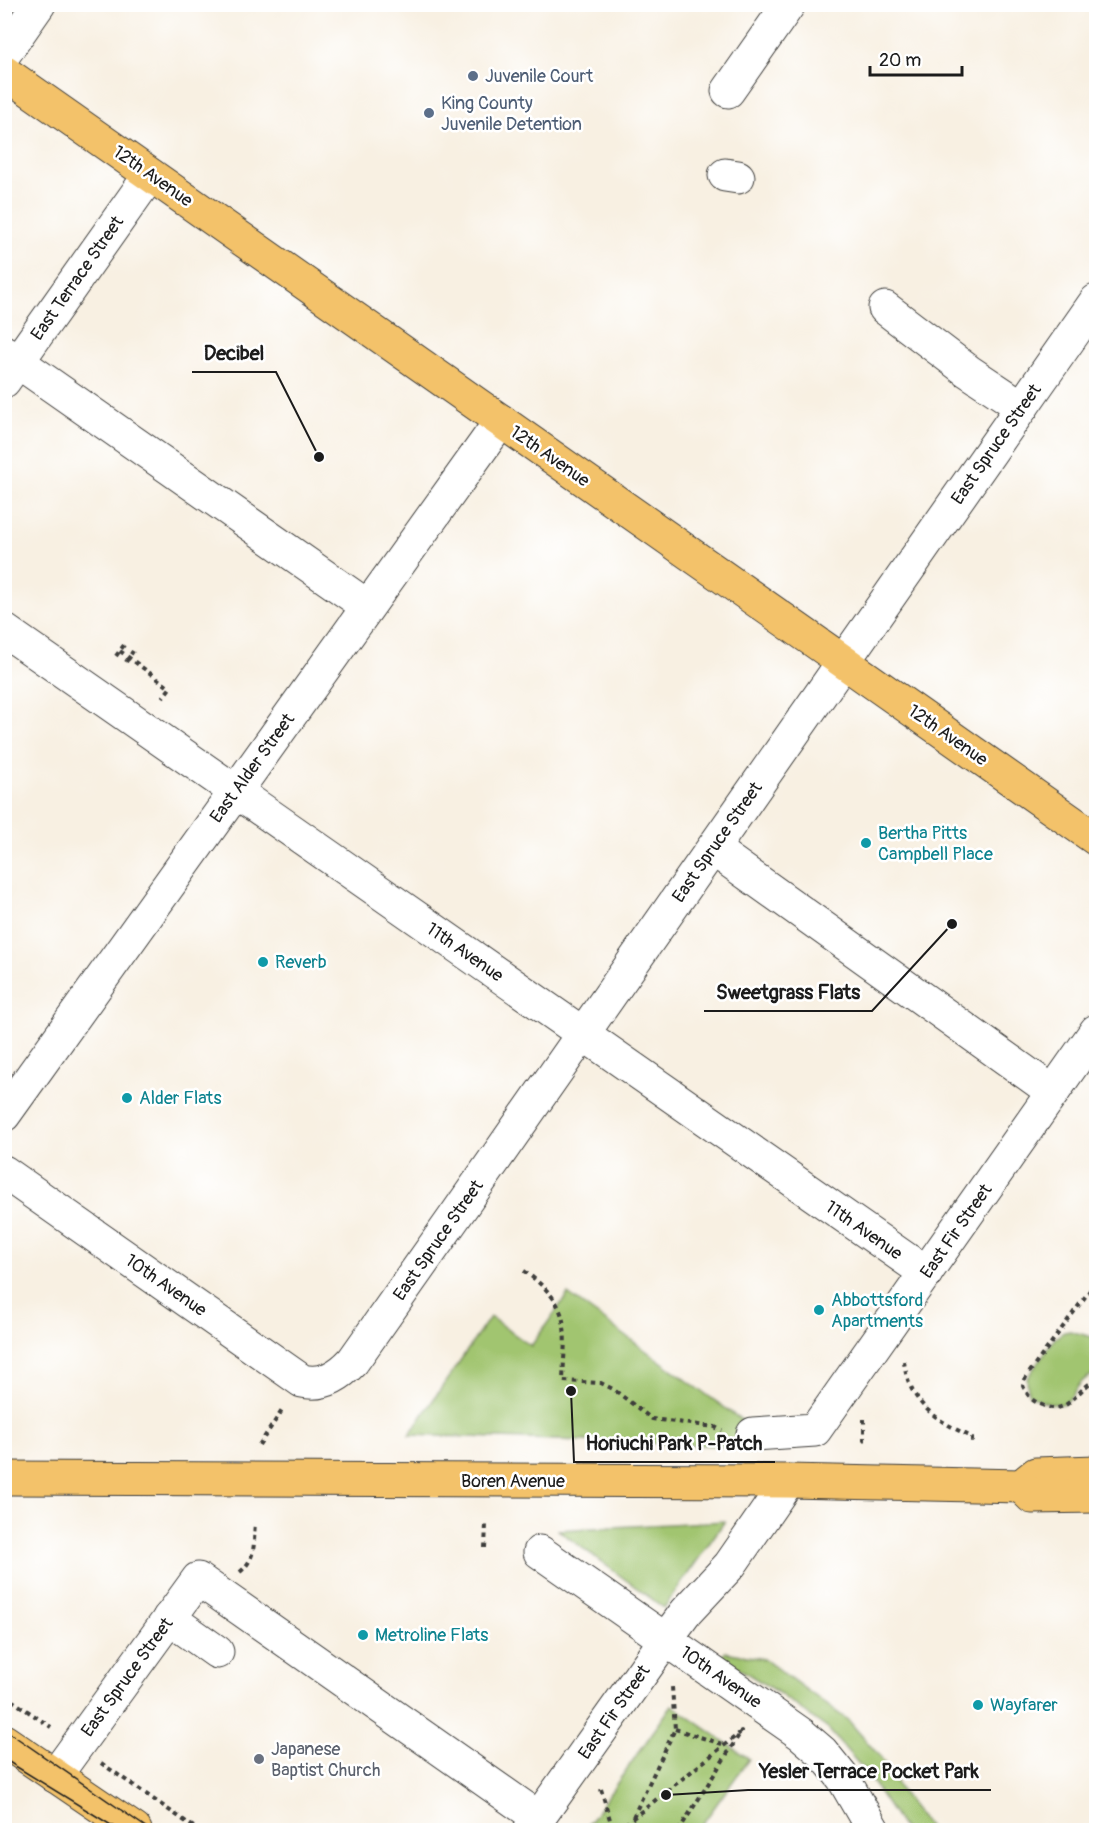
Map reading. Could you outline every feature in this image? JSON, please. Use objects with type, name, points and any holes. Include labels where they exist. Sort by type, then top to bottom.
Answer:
[{"type":"main road","name":"12th Avenue","points":[[4,72],[1096,839]]},
{"type":"main road","name":"Boren Avenue","points":[[4,1478],[788,1481],[1021,1486],[1035,1474],[1096,1472]]},
{"type":"main road","name":"Boren Avenue","points":[[1021,1486],[1032,1497],[1096,1496]]},
{"type":"main road","points":[[4,1741],[135,1830]]},
{"type":"street","points":[[4,54],[39,4]]},
{"type":"street","points":[[728,91],[789,4]]},
{"type":"street","name":"East Terrace Street","points":[[9,365],[150,174]]},
{"type":"street","name":"East Spruce Street","points":[[332,1378],[340,1374],[353,1361],[1096,301]]},
{"type":"street","points":[[885,308],[968,371],[1022,408]]},
{"type":"street","points":[[9,365],[367,606]]},
{"type":"street","name":"East Alder Street","points":[[4,1115],[501,421]]},
{"type":"street","name":"11th Avenue","points":[[4,630],[926,1273]]},
{"type":"street","points":[[712,849],[1053,1092]]},
{"type":"street","name":"East Fir Street","points":[[739,1436],[815,1430],[1096,1031]]},
{"type":"street","name":"10th Avenue","points":[[4,1172],[302,1381],[313,1382],[332,1378]]},
{"type":"street","name":"East Fir Street","points":[[534,1824],[666,1639],[686,1612],[730,1565],[788,1481]]},
{"type":"street","name":"10th Avenue","points":[[540,1551],[801,1734],[822,1752],[843,1778],[873,1830]]},
{"type":"street","name":"East Spruce Street","points":[[55,1776],[198,1578],[534,1824]]},
{"type":"street","points":[[169,1618],[217,1652]]},
{"type":"path","points":[[116,656],[124,645]]},
{"type":"path","points":[[120,651],[127,660],[170,688],[163,697]]},
{"type":"path","points":[[127,660],[133,651]]},
{"type":"path","points":[[524,1271],[543,1285],[555,1299],[562,1315],[565,1328],[563,1381],[601,1383],[613,1389],[652,1419],[715,1427],[739,1436]]},
{"type":"path","points":[[1096,1282],[1026,1377],[1023,1386],[1028,1397],[1035,1402],[1058,1409],[1071,1402],[1096,1378]]},
{"type":"path","points":[[1091,1290],[1096,1292]]},
{"type":"path","points":[[904,1362],[906,1378],[912,1392],[937,1418],[972,1437],[972,1442]]},
{"type":"path","points":[[259,1445],[282,1409]]},
{"type":"path","points":[[864,1419],[864,1442]]},
{"type":"path","points":[[252,1558],[255,1523]]},
{"type":"path","points":[[485,1548],[486,1524]]},
{"type":"path","points":[[631,1820],[675,1729],[672,1686]]},
{"type":"path","points":[[4,1695],[57,1732]]},
{"type":"path","points":[[675,1729],[726,1745]]},
{"type":"path","points":[[618,1830],[741,1732],[679,1830]]},
{"type":"path","points":[[113,1771],[198,1830]]},
{"type":"path","points":[[601,1789],[613,1830]]},
{"type":"green space","points":[[568,1294],[776,1445],[725,1446],[409,1435],[490,1317],[531,1346]]},
{"type":"green space","points":[[1070,1331],[1096,1338],[1096,1372],[1084,1380],[1069,1399],[1061,1404],[1037,1399],[1028,1393],[1027,1378],[1055,1338]]},
{"type":"green space","points":[[725,1521],[664,1608],[558,1530]]},
{"type":"green space","points":[[725,1652],[764,1659],[849,1721],[881,1758],[903,1794],[931,1830],[904,1830],[864,1770],[828,1729],[777,1692],[721,1657]]},
{"type":"green space","points":[[672,1705],[749,1759],[698,1830],[584,1830]]},
{"type":"tram line","points":[[4,1729],[150,1830]]},
{"type":"tram line","points":[[4,1759],[119,1830]]},
{"type":"place","name":"Juvenile Court","points":[[473,76]]},
{"type":"place","name":"King County Juvenile Detention","points":[[429,113]]},
{"type":"place","name":"Decibel","points":[[319,457]]},
{"type":"place","name":"Bertha Pitts Campbell Place","points":[[866,843]]},
{"type":"place","name":"Sweetgrass Flats","points":[[952,924]]},
{"type":"place","name":"Reverb","points":[[263,962]]},
{"type":"place","name":"Alder Flats","points":[[127,1098]]},
{"type":"place","name":"Abbottsford Apartments","points":[[819,1310]]},
{"type":"place","name":"Horiuchi Park P-Patch","points":[[571,1391]]},
{"type":"place","name":"Metroline Flats","points":[[363,1635]]},
{"type":"place","name":"Wayfarer","points":[[978,1705]]},
{"type":"place","name":"Japanese Baptist Church","points":[[259,1759]]},
{"type":"place","name":"Yesler Terrace Pocket Park","points":[[666,1795]]}]
